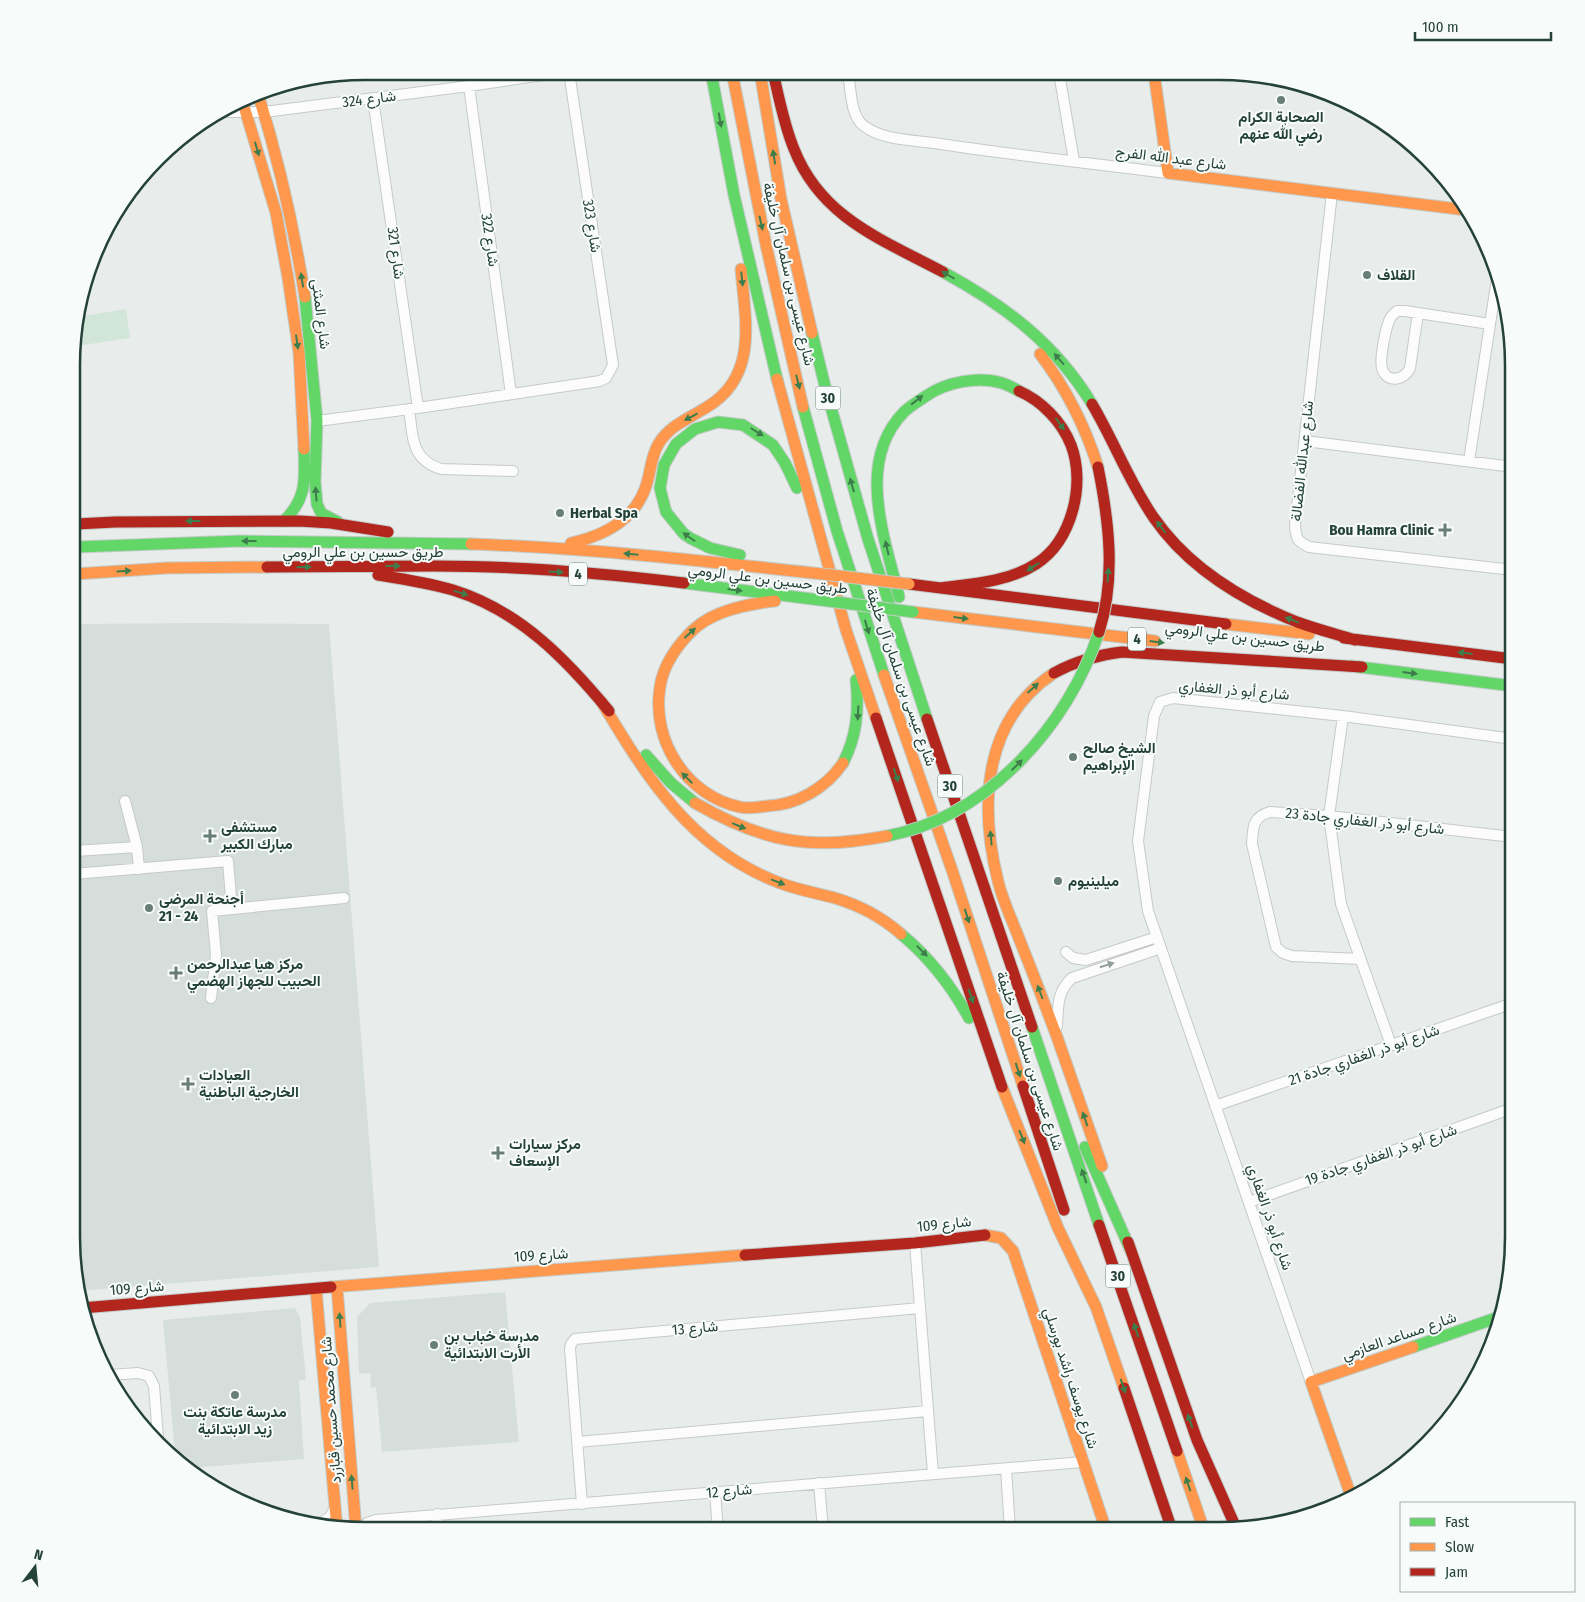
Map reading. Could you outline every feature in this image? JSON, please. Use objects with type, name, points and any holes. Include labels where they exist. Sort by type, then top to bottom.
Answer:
[{"type":"main road","points":[[713,80],[734,195],[778,385],[846,630],[998,1076],[1058,1228],[1096,1307]]},
{"type":"main road","name":"شارع عيسى بن سلمان آل خليفة","points":[[734,80],[761,222],[818,463],[837,530],[874,650],[952,870],[1096,1307]]},
{"type":"main road","name":"شارع عيسى بن سلمان آل خليفة","points":[[761,80],[781,199],[825,386],[868,539],[1031,1022]]},
{"type":"main road","points":[[775,80],[798,158],[811,181],[830,206],[861,230],[883,243],[943,272],[989,301],[1044,342],[1075,378],[1102,420],[1142,499],[1162,528],[1183,553],[1229,590],[1291,620],[1355,640]]},
{"type":"main road","points":[[1155,80],[1168,173]]},
{"type":"main road","name":"شارع المثنى","points":[[260,100],[284,192],[302,277],[308,320],[317,421],[315,494],[318,509],[326,518],[347,525]]},
{"type":"main road","name":"شارع المثنى","points":[[245,107],[276,213],[288,278],[298,353],[305,474],[304,492],[300,504],[284,521]]},
{"type":"main road","name":"شارع عبد الله الفرج","points":[[1168,173],[1458,209]]},
{"type":"main road","points":[[553,546],[590,539],[604,534],[628,518],[646,489],[652,459],[659,442],[676,426],[713,405],[720,399],[738,375],[745,356],[747,336],[734,195]]},
{"type":"main road","points":[[327,567],[422,583],[464,594],[495,606],[521,622],[550,644],[574,669],[658,770],[677,789],[696,803],[735,825],[766,835],[814,844],[850,843],[884,838],[902,834],[938,820],[962,808],[1006,776],[1043,738],[1061,713],[1078,684],[1096,640],[1106,591],[1109,557],[1106,506],[1098,467],[1081,421],[1054,372],[1033,345],[989,301]]},
{"type":"main road","points":[[927,715],[879,512],[877,486],[879,459],[893,425],[909,406],[928,392],[940,386],[963,380],[998,381],[1035,398],[1053,415],[1066,433],[1075,453],[1079,475],[1075,505],[1071,518],[1060,539],[1047,556],[1034,567],[1006,578],[940,588]]},
{"type":"main road","points":[[802,572],[712,548],[696,542],[684,534],[670,518],[661,494],[662,470],[670,451],[683,436],[704,424],[730,422],[756,431],[768,439],[780,455],[801,496],[820,540]]},
{"type":"main road","points":[[80,524],[284,521],[347,525],[456,543]]},
{"type":"main road","name":"طريق حسين بن علي الرومي","points":[[80,547],[240,541],[553,546],[909,584],[1505,658]]},
{"type":"main road","name":"طريق حسين بن علي الرومي","points":[[80,574],[167,568],[436,566],[534,570],[631,578],[828,601],[1505,685]]},
{"type":"main road","points":[[802,598],[763,602],[726,611],[694,629],[669,658],[662,677],[658,697],[660,730],[666,747],[678,768],[690,782],[717,799],[733,805],[761,808],[781,805],[799,799],[817,790],[831,778],[847,754],[857,729],[858,692],[846,630]]},
{"type":"main road","points":[[1233,1521],[1197,1440],[1057,1038],[1001,892],[992,851],[989,790],[993,758],[1003,728],[1018,704],[1036,685],[1056,671],[1078,660],[1112,652],[1137,652],[1362,667]]},
{"type":"main road","points":[[601,701],[630,750],[658,790],[681,819],[709,843],[736,861],[764,876],[789,886],[835,898],[871,913],[898,931],[921,951],[944,976],[958,997],[998,1076]]},
{"type":"main road","points":[[1031,1022],[1132,1251]]},
{"type":"main road","name":"30","points":[[1031,1022],[1201,1522]]},
{"type":"main road","name":"شارع 109","points":[[89,1307],[543,1270],[915,1243],[985,1235],[1002,1238]]},
{"type":"main road","name":"شارع يوسف راشد بورسلي","points":[[1002,1238],[1013,1251],[1103,1522]]},
{"type":"main road","name":"شارع محمد حسين قبازرد","points":[[338,1287],[356,1522]]},
{"type":"main road","name":"شارع محمد حسين قبازرد","points":[[316,1289],[336,1520]]},
{"type":"main road","name":"30","points":[[1096,1307],[1169,1522]]},
{"type":"main road","name":"شارع مساعد العازمي","points":[[1311,1382],[1493,1319]]},
{"type":"main road","points":[[321,1347],[330,1338],[335,1340],[341,1400],[348,1432]]},
{"type":"main road","name":"شارع أبو ذر الغفاري","points":[[1311,1382],[1349,1491]]},
{"type":"street","name":"شارع 324","points":[[245,107],[264,112],[509,80]]},
{"type":"street","name":"شارع 323","points":[[511,394],[600,381],[606,378],[613,365],[570,80]]},
{"type":"street","name":"شارع عبد الله الفرج","points":[[849,80],[855,112],[862,125],[873,132],[891,137],[951,146],[1168,173]]},
{"type":"street","points":[[1060,80],[1074,161]]},
{"type":"street","name":"شارع 322","points":[[468,86],[511,394]]},
{"type":"street","name":"شارع 321","points":[[373,98],[414,408],[414,443],[419,455],[430,466],[441,469],[513,471]]},
{"type":"street","name":"شارع عبدالله الفضالة","points":[[1332,193],[1295,525],[1296,537],[1300,542],[1309,547],[1505,569]]},
{"type":"street","points":[[1469,462],[1495,291]]},
{"type":"street","points":[[1418,313],[1410,368],[1407,374],[1402,377],[1395,379],[1389,377],[1383,373],[1381,366],[1386,331],[1391,317],[1397,312],[1418,313],[1490,324]]},
{"type":"street","points":[[317,421],[511,394]]},
{"type":"street","points":[[1304,441],[1505,466]]},
{"type":"street","name":"شارع أبو ذر الغفاري","points":[[1311,1382],[1148,911],[1138,840],[1154,716],[1160,702],[1173,698],[1343,716],[1505,737]]},
{"type":"street","points":[[1343,716],[1329,816],[1341,904],[1391,1045]]},
{"type":"street","points":[[125,801],[137,846],[139,869]]},
{"type":"street","name":"شارع أبو ذر الغفاري جادة 23","points":[[1360,959],[1292,956],[1276,947],[1252,844],[1256,821],[1262,814],[1270,812],[1329,816],[1505,836]]},
{"type":"street","points":[[80,851],[137,846]]},
{"type":"street","points":[[80,874],[228,861],[232,909]]},
{"type":"street","points":[[211,998],[216,955],[212,911],[344,898]]},
{"type":"street","points":[[1090,971],[1078,965],[1068,954],[1077,960],[1086,960],[1156,937]]},
{"type":"street","points":[[1057,1038],[1058,1003],[1060,993],[1065,984],[1072,978],[1090,971],[1160,948]]},
{"type":"street","name":"شارع أبو ذر الغفاري جادة 21","points":[[1215,1106],[1505,1006]]},
{"type":"street","name":"شارع أبو ذر الغفاري جادة 19","points":[[1248,1202],[1505,1111]]},
{"type":"street","points":[[915,1243],[933,1474]]},
{"type":"street","name":"شارع 13","points":[[582,1504],[570,1349],[575,1339],[920,1308]]},
{"type":"street","points":[[115,1374],[138,1372],[149,1376],[154,1386],[158,1433]]},
{"type":"street","points":[[578,1442],[928,1411]]},
{"type":"street","name":"شارع 12","points":[[370,1522],[438,1514],[582,1504],[1083,1462]]},
{"type":"street","points":[[1006,1469],[1009,1522]]},
{"type":"street","points":[[819,1483],[822,1522]]},
{"type":"street","points":[[715,1492],[717,1522]]},
{"type":"street","points":[[354,1506],[362,1513],[376,1520]]},
{"type":"street","points":[[325,1520],[330,1517],[335,1507]]},
{"type":"street","points":[[438,1514],[438,1522]]},
{"type":"shaded area","name":"مستشفى مبارك الكبير","points":[[80,624],[329,624],[379,1267],[85,1291],[80,1237]]},
{"type":"shaded area","name":"مدرسة خباب بن الأرت الابتدائية","points":[[505,1292],[519,1442],[382,1452],[376,1387],[371,1388],[370,1373],[359,1374],[357,1317],[370,1303]]},
{"type":"shaded area","name":"مدرسة عاتكة بنت زيد الابتدائية","points":[[295,1308],[300,1317],[306,1379],[299,1381],[304,1459],[198,1468],[175,1449],[163,1320]]},
{"type":"green space","points":[[126,309],[130,338],[81,345],[84,316]]},
{"type":"traffic: fast","points":[[712,80],[734,195],[777,379]]},
{"type":"traffic: fast","points":[[943,272],[1007,312],[1045,344],[1062,362],[1092,404]]},
{"type":"traffic: fast","points":[[305,297],[317,420],[315,482],[317,504],[321,513],[338,522]]},
{"type":"traffic: fast","points":[[812,333],[868,539],[927,719]]},
{"type":"traffic: fast","points":[[899,597],[887,550],[878,501],[877,477],[881,454],[889,432],[904,412],[943,387],[973,380],[983,380],[1004,384],[1019,391]]},
{"type":"traffic: fast","points":[[803,407],[837,531],[884,675]]},
{"type":"traffic: fast","points":[[740,555],[710,548],[690,538],[684,534],[666,512],[660,488],[664,465],[676,444],[695,429],[718,422],[743,425],[773,445],[785,463],[797,488]]},
{"type":"traffic: fast","points":[[284,521],[292,513],[301,496],[305,470],[304,449]]},
{"type":"traffic: fast","points":[[80,547],[240,541],[471,544]]},
{"type":"traffic: fast","points":[[684,583],[828,601]]},
{"type":"traffic: fast","points":[[828,601],[913,612]]},
{"type":"traffic: fast","points":[[887,836],[924,826],[958,809],[990,788],[1019,762],[1045,733],[1067,701],[1085,667],[1099,632]]},
{"type":"traffic: fast","points":[[1351,666],[1505,685]]},
{"type":"traffic: fast","points":[[843,763],[848,753],[856,723],[856,680]]},
{"type":"traffic: fast","points":[[646,755],[671,783],[695,803]]},
{"type":"traffic: fast","points":[[901,934],[939,973],[955,994],[969,1018]]},
{"type":"traffic: fast","points":[[1032,1027],[1099,1225]]},
{"type":"traffic: fast","points":[[1085,1147],[1131,1251]]},
{"type":"traffic: fast","points":[[1413,1347],[1493,1319]]},
{"type":"traffic: slow","points":[[734,80],[766,245],[803,407]]},
{"type":"traffic: slow","points":[[761,80],[781,199],[812,333]]},
{"type":"traffic: slow","points":[[1155,80],[1168,173],[1458,209]]},
{"type":"traffic: slow","points":[[260,100],[285,195],[305,297]]},
{"type":"traffic: slow","points":[[244,107],[276,213],[288,278],[299,353],[304,449]]},
{"type":"traffic: slow","points":[[571,543],[597,535],[620,523],[644,493],[652,461],[659,443],[669,431],[724,394],[735,379],[742,363],[745,345],[746,326],[741,269]]},
{"type":"traffic: slow","points":[[1040,354],[1074,408],[1098,467]]},
{"type":"traffic: slow","points":[[777,379],[846,630],[876,718]]},
{"type":"traffic: slow","points":[[471,544],[603,552],[822,574]]},
{"type":"traffic: slow","points":[[80,574],[167,568],[267,567]]},
{"type":"traffic: slow","points":[[822,574],[909,584]]},
{"type":"traffic: slow","points":[[775,601],[743,606],[712,617],[702,622],[682,641],[664,671],[660,687],[661,727],[667,746],[689,778],[704,791],[721,801],[743,808],[778,805],[800,799],[828,780],[843,763]]},
{"type":"traffic: slow","points":[[913,612],[1155,641]]},
{"type":"traffic: slow","points":[[1226,624],[1309,634]]},
{"type":"traffic: slow","points":[[1054,673],[1030,692],[1013,715],[1000,739],[992,766],[989,794],[989,823],[992,852],[1000,889],[1057,1037]]},
{"type":"traffic: slow","points":[[884,675],[952,870],[1023,1086]]},
{"type":"traffic: slow","points":[[601,701],[618,730],[655,784],[697,831],[721,851],[749,869],[780,883],[835,898],[861,908],[878,917],[901,934]]},
{"type":"traffic: slow","points":[[695,803],[743,827],[765,835],[788,840],[834,843],[887,836]]},
{"type":"traffic: slow","points":[[1057,1037],[1102,1166]]},
{"type":"traffic: slow","points":[[1002,1087],[1058,1228],[1096,1307],[1124,1388]]},
{"type":"traffic: slow","points":[[985,1235],[1001,1238],[1013,1251],[1103,1522]]},
{"type":"traffic: slow","points":[[331,1287],[745,1255]]},
{"type":"traffic: slow","points":[[337,1287],[355,1521]]},
{"type":"traffic: slow","points":[[316,1289],[336,1520]]},
{"type":"traffic: slow","points":[[1349,1491],[1311,1382],[1413,1347]]},
{"type":"traffic: slow","points":[[1177,1451],[1201,1522]]},
{"type":"traffic: jam","points":[[775,80],[790,140],[806,173],[820,193],[837,210],[856,224],[898,249],[943,272]]},
{"type":"traffic: jam","points":[[940,588],[990,581],[1025,570],[1048,554],[1059,541],[1067,527],[1073,510],[1077,477],[1071,445],[1057,420],[1036,400],[1019,391]]},
{"type":"traffic: jam","points":[[1092,404],[1145,504],[1168,536],[1183,552],[1218,580],[1256,603],[1297,622],[1355,640]]},
{"type":"traffic: jam","points":[[1098,467],[1108,529],[1109,550],[1108,591],[1099,632]]},
{"type":"traffic: jam","points":[[80,524],[299,521],[331,523],[388,532]]},
{"type":"traffic: jam","points":[[267,567],[497,567],[591,573],[684,583]]},
{"type":"traffic: jam","points":[[378,575],[453,590],[500,610],[540,639],[558,655],[609,711]]},
{"type":"traffic: jam","points":[[909,584],[1226,624]]},
{"type":"traffic: jam","points":[[1344,638],[1505,658]]},
{"type":"traffic: jam","points":[[1054,673],[1087,659],[1122,652],[1362,667]]},
{"type":"traffic: jam","points":[[876,718],[1002,1087]]},
{"type":"traffic: jam","points":[[927,719],[1032,1027]]},
{"type":"traffic: jam","points":[[1023,1086],[1064,1210]]},
{"type":"traffic: jam","points":[[1099,1225],[1177,1451]]},
{"type":"traffic: jam","points":[[745,1255],[915,1243],[985,1235]]},
{"type":"traffic: jam","points":[[1128,1242],[1197,1440],[1233,1521]]},
{"type":"traffic: jam","points":[[89,1307],[331,1287]]},
{"type":"traffic: jam","points":[[1124,1388],[1169,1522]]},
{"type":"place","name":"الصحابة الكرام رضي الله عنهم","points":[[1281,100]]},
{"type":"place","name":"القلاف","points":[[1367,275]]},
{"type":"place","name":"Herbal Spa","points":[[560,513]]},
{"type":"place","name":"Bou Hamra Clinic","points":[[1445,530]]},
{"type":"place","name":"الشيخ صالح الإبراهيم","points":[[1073,757]]},
{"type":"place","name":"مستشفى مبارك الكبير","points":[[210,836]]},
{"type":"place","name":"ميلينيوم","points":[[1058,881]]},
{"type":"place","name":"أجنحة المرضى 21 - 24","points":[[149,908]]},
{"type":"place","name":"مركز هيا عبدالرحمن الحبيب للجهاز الهضمي","points":[[176,973]]},
{"type":"place","name":"العيادات الخارجية الباطنية","points":[[188,1084]]},
{"type":"place","name":"مركز سيارات الإسعاف","points":[[498,1153]]},
{"type":"place","name":"مدرسة خباب بن الأرت الابتدائية","points":[[434,1345]]},
{"type":"place","name":"مدرسة عاتكة بنت زيد الابتدائية","points":[[235,1395]]}]
